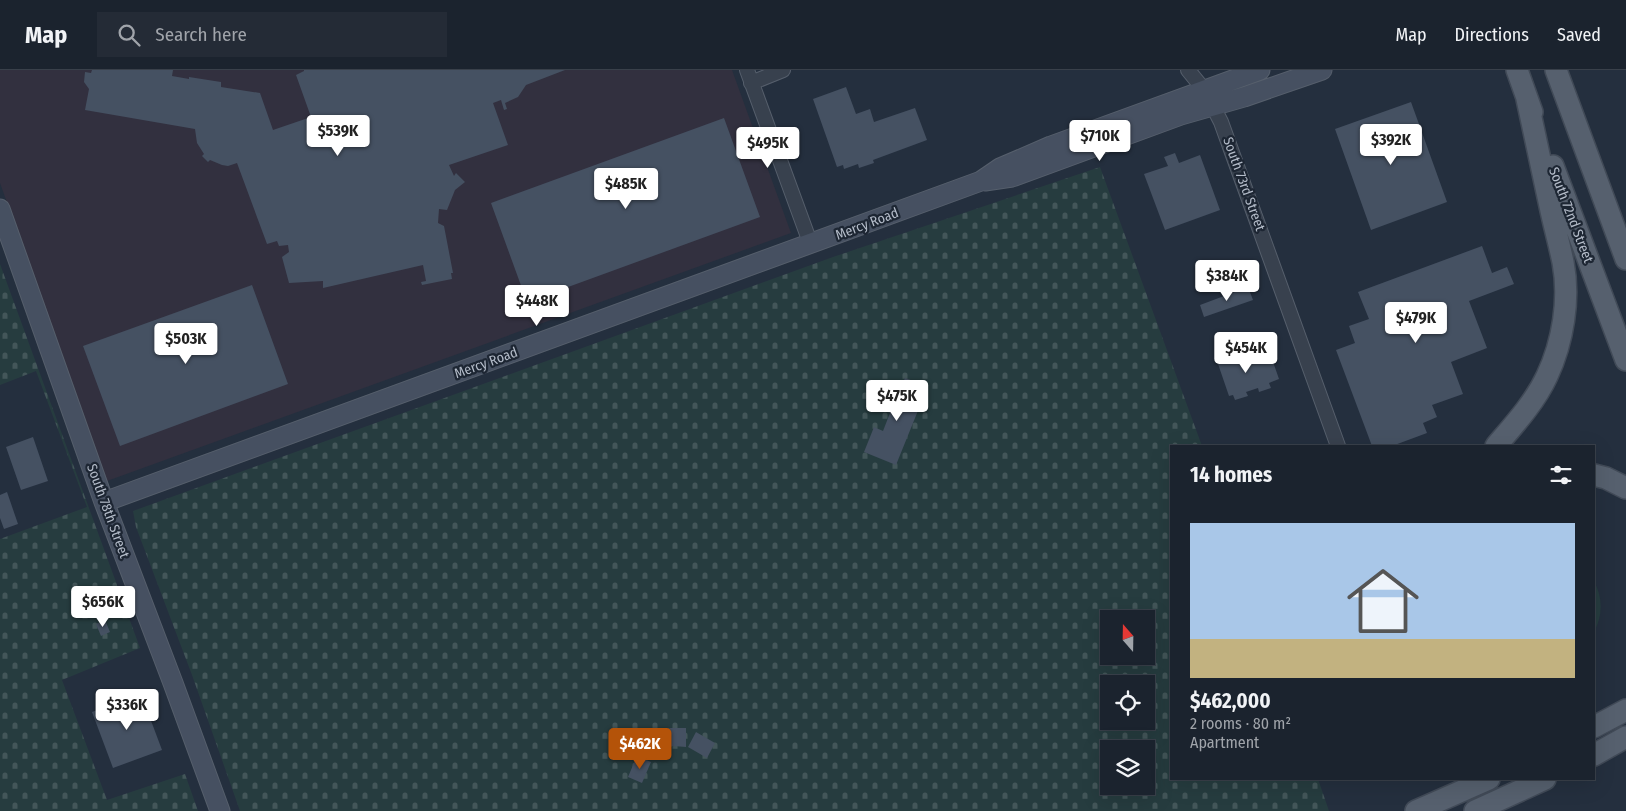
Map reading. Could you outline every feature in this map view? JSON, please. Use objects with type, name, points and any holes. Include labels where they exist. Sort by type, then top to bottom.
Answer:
[{"type":"main road","name":"Mercy Road","points":[[104,502],[811,245],[981,181],[995,181],[1012,177],[1181,115],[1260,70]]},
{"type":"main road","name":"Mercy Road","points":[[1209,98],[1253,95],[1322,70]]},
{"type":"main road","name":"South 72nd Street","points":[[1517,70],[1626,360]]},
{"type":"main road","points":[[1556,70],[1626,259]]},
{"type":"main road","points":[[1497,445],[1537,394],[1547,376],[1562,329],[1565,306],[1563,262],[1527,99]]},
{"type":"main road","name":"South 78th Street","points":[[0,209],[104,502],[220,811]]},
{"type":"main road","points":[[1595,475],[1606,478],[1626,488]]},
{"type":"main road","points":[[1595,727],[1626,710]]},
{"type":"main road","points":[[1595,753],[1626,737]]},
{"type":"main road","points":[[1416,811],[1491,783],[1532,780]]},
{"type":"main road","points":[[1481,808],[1491,783]]},
{"type":"street","points":[[783,70],[749,76],[811,245]]},
{"type":"street","name":"South 73rd Street","points":[[1188,70],[1209,98],[1227,137],[1338,445]]},
{"type":"shaded area","points":[[0,70],[732,70],[791,233],[107,481],[0,183]]},
{"type":"green space","points":[[1100,167],[1202,445],[1170,445],[1170,780],[1318,780],[1329,811],[240,811],[192,675],[136,527],[133,511],[833,257]]},
{"type":"green space","points":[[0,264],[140,648],[62,680],[107,800],[185,774],[198,811],[0,811],[0,539],[87,507],[36,371],[0,385]]},
{"type":"green space","points":[[1595,583],[1601,606],[1595,630]]},
{"type":"building","points":[[92,70],[173,70],[172,76],[221,82],[221,87],[260,93],[273,130],[311,117],[296,75],[304,70],[565,70],[526,85],[518,97],[505,103],[507,109],[504,110],[501,100],[493,103],[508,145],[449,165],[454,176],[456,173],[465,182],[455,190],[447,210],[439,209],[438,223],[444,226],[453,273],[451,273],[452,279],[422,285],[421,282],[426,281],[423,265],[323,288],[323,281],[289,283],[282,257],[289,252],[288,245],[279,246],[277,241],[267,244],[237,163],[228,166],[210,160],[208,162],[202,156],[204,154],[197,143],[195,129],[85,110],[89,89],[84,82],[85,72],[91,73]]},
{"type":"building","points":[[846,87],[856,114],[870,109],[874,122],[915,108],[927,140],[873,160],[874,163],[859,168],[858,164],[844,169],[843,165],[837,167],[813,99]]},
{"type":"building","points":[[1411,102],[1447,202],[1371,230],[1335,129]]},
{"type":"building","points":[[724,118],[760,217],[527,302],[491,203]]},
{"type":"building","points":[[1175,153],[1179,163],[1200,155],[1220,210],[1165,230],[1144,174],[1168,166],[1164,157]]},
{"type":"building","points":[[1482,246],[1492,273],[1507,267],[1514,284],[1469,301],[1487,348],[1451,362],[1463,394],[1432,405],[1437,417],[1423,423],[1427,433],[1395,445],[1372,445],[1336,350],[1355,343],[1349,326],[1369,319],[1358,292]]},
{"type":"building","points":[[252,285],[288,384],[120,446],[83,346]]},
{"type":"building","points":[[1248,287],[1253,300],[1204,317],[1200,305]]},
{"type":"building","points":[[1230,350],[1231,355],[1236,353],[1240,366],[1249,363],[1248,358],[1259,355],[1260,360],[1271,356],[1279,379],[1269,383],[1271,388],[1259,392],[1258,388],[1246,392],[1248,396],[1235,400],[1233,395],[1229,396],[1217,361],[1222,360],[1219,353]]},
{"type":"building","points":[[905,378],[928,386],[896,465],[864,452],[874,427],[883,431],[890,413],[886,411],[895,389],[900,391]]},
{"type":"building","points":[[33,437],[48,481],[21,490],[6,447]]},
{"type":"building","points":[[7,492],[18,524],[4,529],[0,518],[0,495]]},
{"type":"building","points":[[105,620],[110,632],[101,636],[96,624]]},
{"type":"building","points":[[141,694],[162,750],[113,768],[92,712]]},
{"type":"building","points":[[670,728],[686,728],[686,747],[673,746],[660,751],[651,758],[640,745],[653,734]]},
{"type":"building","points":[[696,732],[715,743],[707,758],[688,747]]},
{"type":"building","points":[[637,756],[651,762],[642,783],[628,777]]}]
